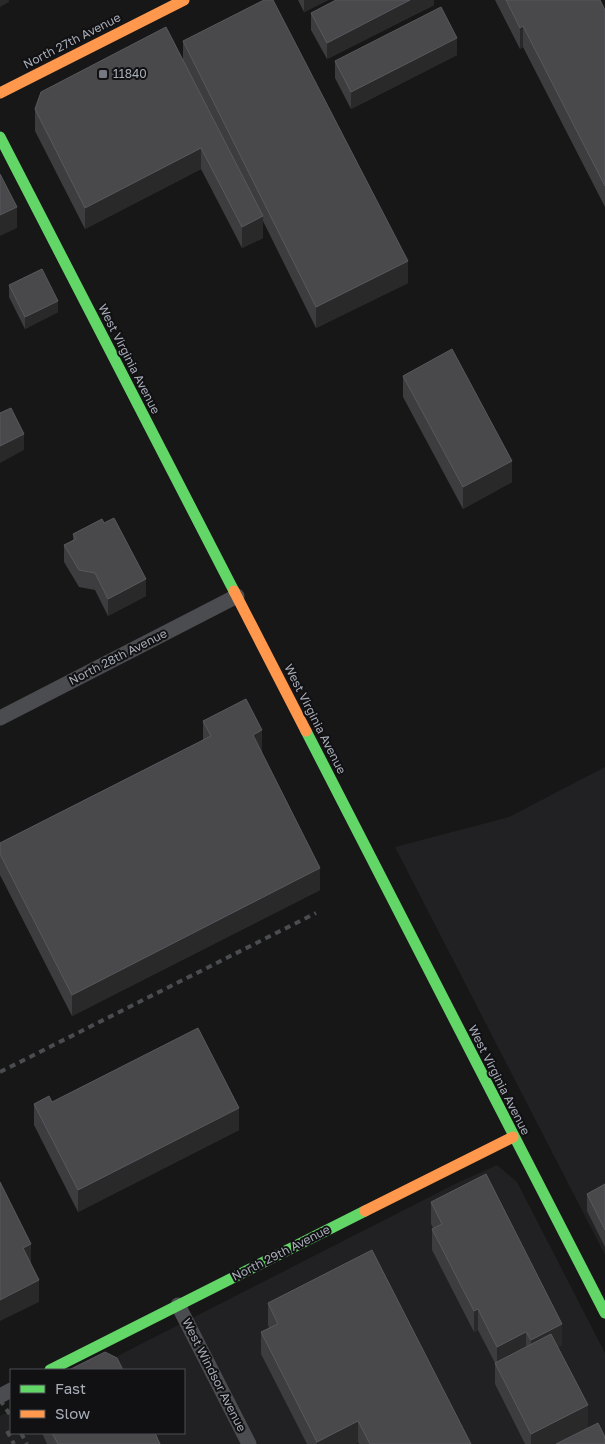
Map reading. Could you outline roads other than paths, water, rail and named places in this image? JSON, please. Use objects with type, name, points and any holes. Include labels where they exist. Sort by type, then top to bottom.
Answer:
[{"type":"street","name":"North 27th Avenue","points":[[0,93],[184,0]]},
{"type":"street","name":"West Virginia Avenue","points":[[0,137],[605,1313]]},
{"type":"street","name":"North 28th Avenue","points":[[0,718],[237,596]]},
{"type":"street","name":"North 29th Avenue","points":[[52,1369],[513,1137]]},
{"type":"street","name":"West Windsor Avenue","points":[[178,1305],[249,1444]]},
{"type":"railway","points":[[0,1072],[316,913]]},
{"type":"railway","points":[[0,1400],[10,1415]]},
{"type":"railway","points":[[7,1431],[14,1444]]},
{"type":"railway","points":[[22,1434],[27,1444]]},
{"type":"place","name":"11840","points":[[103,74]]}]
